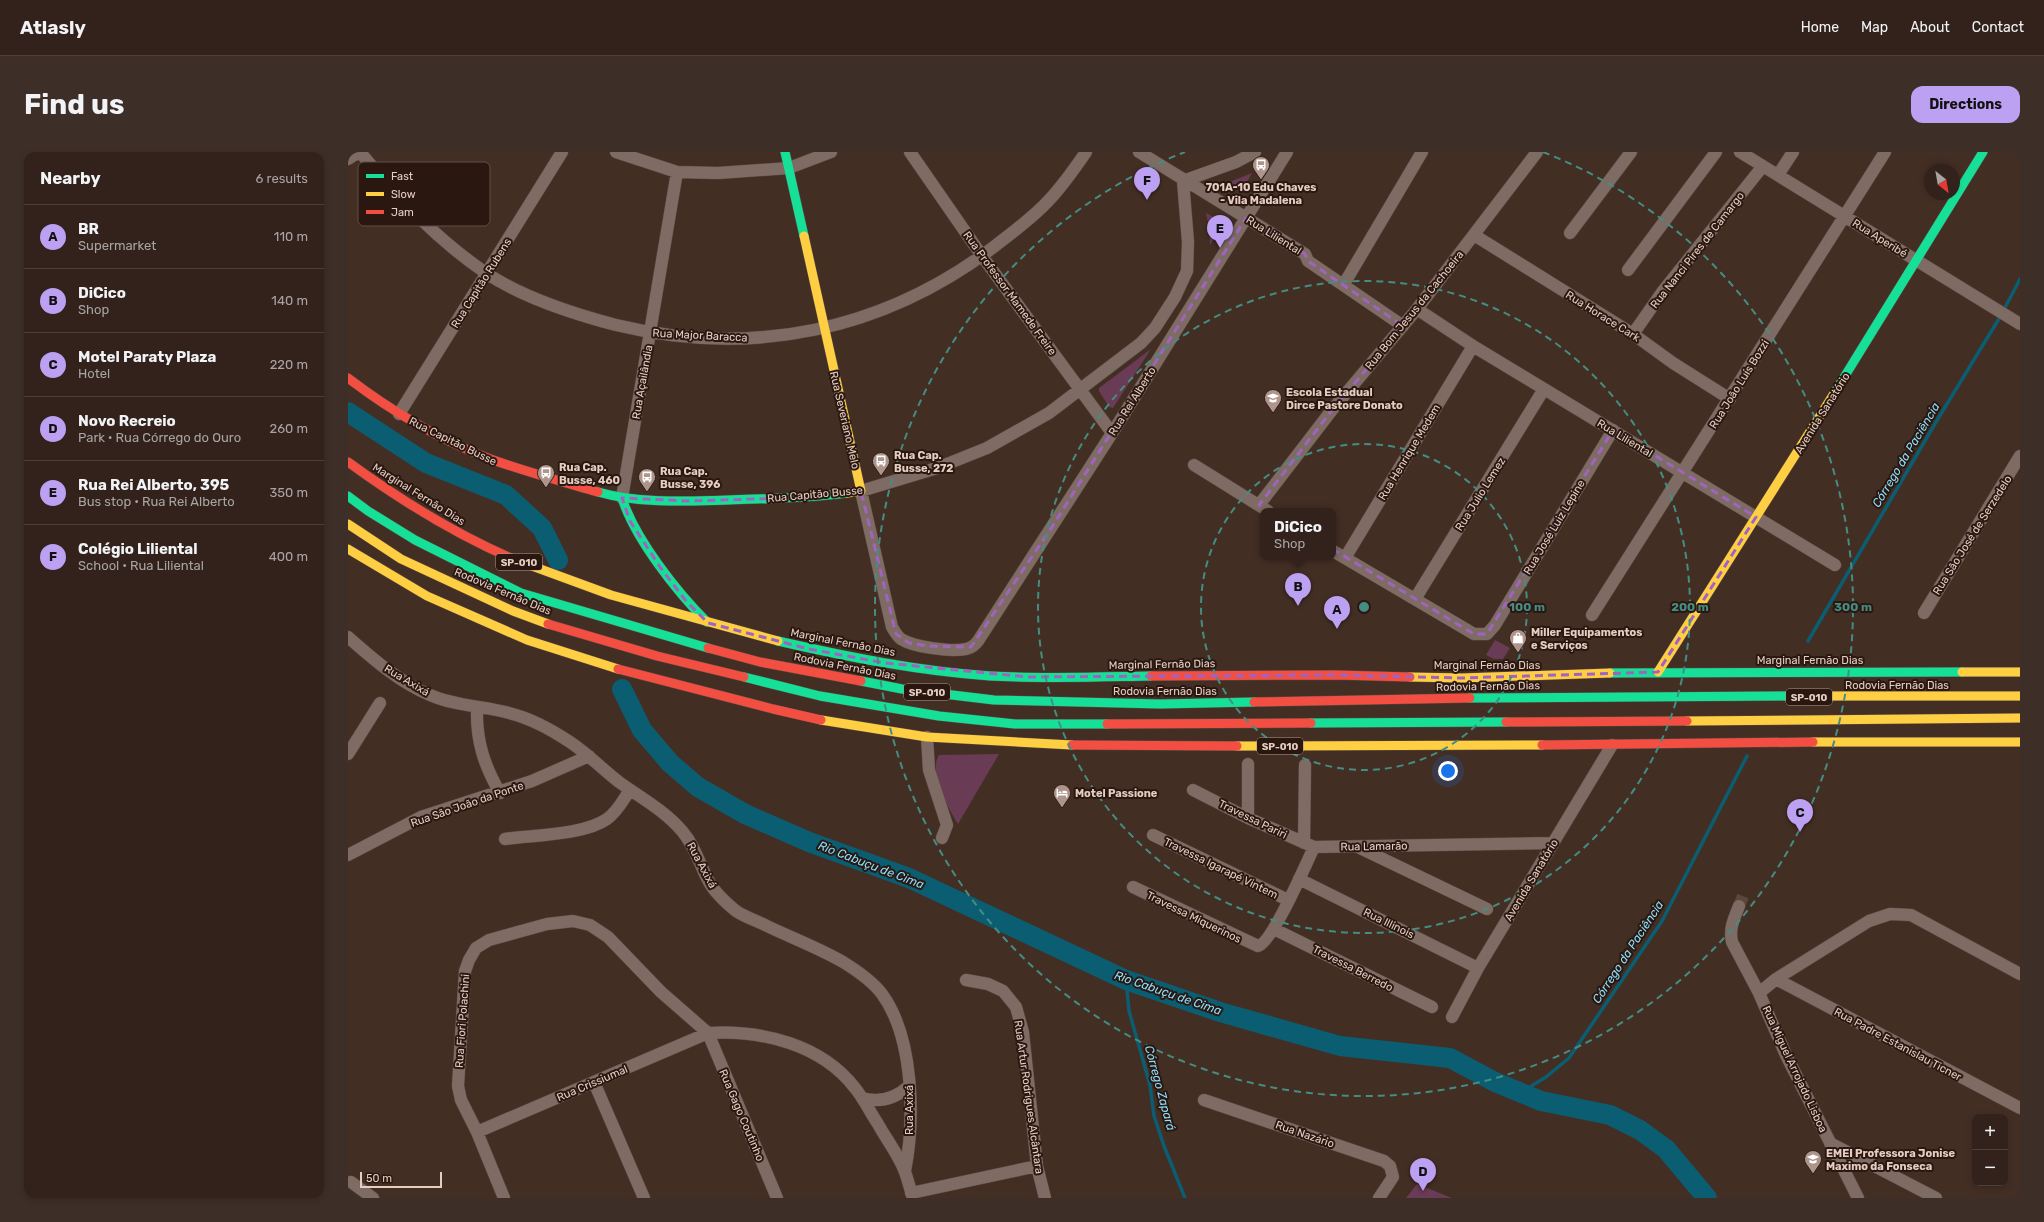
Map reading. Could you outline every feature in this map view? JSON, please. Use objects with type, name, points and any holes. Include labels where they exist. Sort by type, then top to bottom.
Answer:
[{"type":"main road","name":"Rua Severiano Melo","points":[[785,152],[861,491]]},
{"type":"main road","name":"Avenida Sanatório","points":[[1658,672],[1983,152]]},
{"type":"main road","name":"Rua Capitão Busse","points":[[348,378],[399,414],[452,443],[500,464],[544,478],[622,498],[689,501],[792,498],[861,491]]},
{"type":"main road","name":"Marginal Fernão Dias","points":[[348,462],[434,520],[487,548],[585,588],[624,601],[809,649],[878,662],[1001,677],[1337,675],[1462,678],[1658,672],[2020,672]]},
{"type":"main road","name":"Rodovia Fernão Dias","points":[[348,496],[368,511],[415,540],[521,593],[664,636],[760,662],[902,689],[994,700],[1160,704],[1544,697],[2020,696]]},
{"type":"main road","points":[[622,498],[630,521],[660,567],[686,602],[708,622]]},
{"type":"main road","name":"Rodovia Fernão Dias","points":[[348,524],[401,559],[513,611],[545,623],[657,656],[820,696],[973,721],[1015,724],[2020,718]]},
{"type":"main road","name":"SP-010","points":[[348,549],[427,596],[527,640],[557,650],[640,675],[773,709],[812,718],[927,737],[1082,745],[1387,747],[1838,742],[2020,742]]},
{"type":"street","points":[[348,159],[359,152]]},
{"type":"street","name":"Rua Major Baracca","points":[[359,152],[368,162]]},
{"type":"street","name":"Rua Capitão Rubens","points":[[399,414],[562,152]]},
{"type":"street","points":[[616,152],[677,172],[718,174],[789,168],[831,152]]},
{"type":"street","name":"Rua Professor Mamede Freire","points":[[910,152],[982,256],[1112,433]]},
{"type":"street","name":"Rua Major Baracca","points":[[427,226],[487,274],[532,297],[587,318],[651,333],[732,339],[757,338],[825,329],[882,310],[913,297],[938,284],[982,256],[1030,219],[1050,200],[1086,152]]},
{"type":"street","name":"Rua Liliental","points":[[1139,152],[1183,181],[1305,254],[1308,261],[1344,284],[1403,326]]},
{"type":"street","points":[[1183,181],[1236,162],[1255,152]]},
{"type":"street","name":"Rua Rei Alberto","points":[[971,647],[978,641],[1112,433],[1287,152]]},
{"type":"street","points":[[1344,284],[1422,152]]},
{"type":"street","name":"Rua Bom Jesus da Cachoeira","points":[[1264,508],[1332,410],[1417,309],[1538,152]]},
{"type":"street","points":[[1570,233],[1630,152]]},
{"type":"street","points":[[1628,270],[1716,152]]},
{"type":"street","name":"Rua Aperibé","points":[[1740,152],[2017,323]]},
{"type":"street","points":[[1778,175],[1793,152]]},
{"type":"street","name":"Rua João Luís Bozzi","points":[[1592,616],[1885,152]]},
{"type":"street","name":"Rua Nanci Pires de Camargo","points":[[1633,334],[1663,291],[1763,166]]},
{"type":"street","name":"Rua Açailândia","points":[[622,498],[677,172]]},
{"type":"street","name":"Rua Capitão Busse","points":[[861,491],[937,468],[987,448],[1049,413],[1081,390],[1141,342],[1155,328],[1180,287],[1187,271],[1189,256],[1183,181]]},
{"type":"street","name":"Rua Horace Cark","points":[[1474,235],[1633,334],[1673,363],[1730,399]]},
{"type":"street","name":"Rua Liliental","points":[[1417,309],[1473,346],[1835,565]]},
{"type":"street","name":"Rua Henrique Medem","points":[[1345,558],[1473,346]]},
{"type":"street","name":"Rua Julio Lemez","points":[[1415,599],[1544,389]]},
{"type":"street","name":"Rua José Luiz Lepine","points":[[1415,599],[1474,634],[1487,634],[1495,625],[1612,430]]},
{"type":"street","name":"Rua São José de Serzedelo","points":[[1924,613],[2020,456]]},
{"type":"street","points":[[1194,465],[1264,508]]},
{"type":"street","name":"Rua Severiano Melo","points":[[861,491],[896,634],[909,643],[956,650],[971,647]]},
{"type":"street","points":[[1336,553],[1415,599]]},
{"type":"street","name":"Rua Axixá","points":[[348,636],[388,671],[415,688],[437,698],[477,708],[509,713],[540,726],[569,741],[630,790],[659,810],[681,830],[698,855],[708,882],[721,898],[739,913],[842,962],[881,992],[890,1007],[898,1030],[906,1057],[910,1086],[911,1116],[909,1151],[905,1171]]},
{"type":"street","points":[[348,754],[380,703]]},
{"type":"street","points":[[477,708],[477,723],[484,763],[500,793]]},
{"type":"street","points":[[927,737],[929,770],[947,825],[942,838]]},
{"type":"street","name":"Avenida Sanatório","points":[[1452,1017],[1478,968],[1612,745]]},
{"type":"street","name":"Rua São João da Ponte","points":[[348,855],[421,817],[500,793],[532,781],[589,756]]},
{"type":"street","points":[[1248,764],[1248,818]]},
{"type":"street","points":[[1274,929],[1299,879],[1309,845],[1305,765]]},
{"type":"street","points":[[505,839],[588,829],[607,818],[620,807],[630,790]]},
{"type":"street","name":"Travessa Pariri","points":[[1193,790],[1248,818],[1309,845]]},
{"type":"street","name":"Travessa Igarapé Vintem","points":[[1153,835],[1288,900]]},
{"type":"street","name":"Rua Lamarão","points":[[1309,845],[1358,846],[1552,843]]},
{"type":"street","points":[[1358,846],[1487,909]]},
{"type":"street","name":"Rua Illinois","points":[[1299,879],[1478,968]]},
{"type":"street","name":"Travessa Miquerinos","points":[[1134,887],[1255,946],[1262,945],[1274,929]]},
{"type":"street","points":[[1739,906],[1731,925],[1732,942],[1759,993]]},
{"type":"street","name":"Rua Miguel Arrojado Lisboa","points":[[1858,1198],[1786,1055],[1759,993],[1776,979],[1869,921],[1890,914],[1901,913],[1911,915],[2020,974]]},
{"type":"street","name":"Rua Fiori Polachini","points":[[504,1198],[477,1132],[461,1100],[458,1086],[458,1063],[465,971],[476,948],[489,940],[547,924],[573,921],[590,924],[608,937],[662,992],[708,1033]]},
{"type":"street","name":"Travessa Berredo","points":[[1274,929],[1432,1007]]},
{"type":"street","name":"Rua Padre Estanislau Ticner","points":[[1776,979],[2020,1108]]},
{"type":"street","name":"Rua Artur Rodrigues Alcântara","points":[[966,980],[988,984],[1003,991],[1016,1007],[1023,1032],[1037,1166],[1045,1198]]},
{"type":"street","points":[[708,1033],[751,1033],[770,1037],[798,1046],[830,1063],[846,1078],[862,1098],[905,1171],[912,1196],[1037,1166]]},
{"type":"street","name":"Rua Crissiumal","points":[[477,1132],[708,1033]]},
{"type":"street","name":"Rua Gago Coutinho","points":[[708,1033],[777,1198]]},
{"type":"street","points":[[594,1082],[644,1198]]},
{"type":"street","points":[[862,1098],[872,1100],[892,1098],[910,1086]]},
{"type":"street","name":"Rua Nazário","points":[[1204,1100],[1384,1161],[1390,1166],[1393,1176],[1392,1181],[1379,1198]]},
{"type":"street","points":[[1830,1143],[1936,1198]]},
{"type":"street","points":[[351,1182],[373,1198]]},
{"type":"highlighted area","points":[[1246,218],[1305,254],[1308,261],[1403,326],[1332,410],[1259,505],[1474,634],[1487,634],[1613,430],[1756,517],[1658,672],[1462,678],[1337,675],[1028,677],[885,663],[809,649],[708,623],[686,601],[660,567],[630,521],[622,498],[689,501],[792,498],[861,491],[896,634],[909,643],[927,646],[971,647],[1052,527]]},
{"type":"shaded area","points":[[1252,173],[1241,193],[1227,183]]},
{"type":"shaded area","points":[[1206,213],[1224,223],[1210,245],[1209,228]]},
{"type":"shaded area","points":[[1151,349],[1113,408],[1109,407],[1099,391],[1099,388]]},
{"type":"shaded area","points":[[1495,640],[1510,648],[1503,659],[1494,659],[1486,655]]},
{"type":"shaded area","points":[[999,754],[958,824],[949,809],[938,780],[936,762],[939,755]]},
{"type":"shaded area","points":[[1417,1184],[1452,1198],[1406,1198]]},
{"type":"waterway","name":"Córrego da Paciência","points":[[1808,641],[1936,422],[2000,317],[2020,279]]},
{"type":"waterway","name":"Rio Cabuçu de Cima","points":[[348,412],[426,463],[506,495],[542,528],[558,560]]},
{"type":"waterway","name":"Rio Cabuçu de Cima","points":[[622,689],[642,730],[670,763],[698,787],[745,814],[809,842],[909,878],[1126,980],[1220,1012],[1340,1046],[1450,1058],[1495,1082],[1541,1101],[1610,1115],[1640,1130],[1666,1149],[1707,1198]]},
{"type":"waterway","name":"Córrego da Paciência","points":[[1520,1093],[1546,1077],[1569,1058],[1662,921],[1747,756]]},
{"type":"waterway","name":"Córrego Zapará","points":[[1126,980],[1129,1011],[1150,1085],[1154,1116],[1164,1146],[1185,1198]]},
{"type":"tunnel","points":[[1739,906],[1743,896]]},
{"type":"traffic: fast","points":[[785,152],[804,236]]},
{"type":"traffic: fast","points":[[1835,392],[1983,152]]},
{"type":"traffic: fast","points":[[598,492],[614,496],[663,501],[743,500],[847,493]]},
{"type":"traffic: fast","points":[[348,496],[368,511],[415,540],[521,593],[708,648]]},
{"type":"traffic: fast","points":[[622,498],[628,514],[658,564],[683,596],[707,622]]},
{"type":"traffic: fast","points":[[778,641],[883,663],[963,674],[1070,678],[1151,676]]},
{"type":"traffic: fast","points":[[1610,673],[1962,672]]},
{"type":"traffic: fast","points":[[744,677],[820,696],[939,716],[1015,724],[1107,724]]},
{"type":"traffic: fast","points":[[861,681],[902,689],[994,700],[1160,704],[1254,702]]},
{"type":"traffic: fast","points":[[1470,698],[1793,696]]},
{"type":"traffic: fast","points":[[1311,723],[1506,722]]},
{"type":"traffic: slow","points":[[804,236],[861,491],[847,493]]},
{"type":"traffic: slow","points":[[1658,672],[1835,392]]},
{"type":"traffic: slow","points":[[348,524],[401,559],[513,611],[548,624]]},
{"type":"traffic: slow","points":[[348,549],[427,596],[527,640],[618,669]]},
{"type":"traffic: slow","points":[[513,559],[611,595],[778,641]]},
{"type":"traffic: slow","points":[[1962,672],[2020,672]]},
{"type":"traffic: slow","points":[[1410,677],[1462,678],[1610,673]]},
{"type":"traffic: slow","points":[[1793,696],[2020,696]]},
{"type":"traffic: slow","points":[[1687,721],[2020,718]]},
{"type":"traffic: slow","points":[[821,720],[927,737],[1072,745]]},
{"type":"traffic: slow","points":[[1813,742],[2020,742]]},
{"type":"traffic: slow","points":[[1237,746],[1542,745]]},
{"type":"traffic: jam","points":[[348,378],[397,412],[448,441],[513,467],[598,492]]},
{"type":"traffic: jam","points":[[348,462],[407,503],[448,527],[513,559]]},
{"type":"traffic: jam","points":[[548,624],[657,656],[744,677]]},
{"type":"traffic: jam","points":[[708,648],[760,662],[861,681]]},
{"type":"traffic: jam","points":[[618,669],[821,720]]},
{"type":"traffic: jam","points":[[1151,676],[1337,675],[1410,677]]},
{"type":"traffic: jam","points":[[1254,702],[1470,698]]},
{"type":"traffic: jam","points":[[1506,722],[1687,721]]},
{"type":"traffic: jam","points":[[1107,724],[1311,723]]},
{"type":"traffic: jam","points":[[1542,745],[1813,742]]},
{"type":"traffic: jam","points":[[1072,745],[1237,746]]},
{"type":"place","name":"701A-10 Edu Chaves - Vila Madalena","points":[[1261,180]]},
{"type":"place","name":"Colégio Liliental","points":[[1147,200]]},
{"type":"place","name":"Rua Rei Alberto, 395","points":[[1220,248]]},
{"type":"place","name":"Escola Estadual Dirce Pastore Donato","points":[[1273,413]]},
{"type":"place","name":"Rua Cap. Busse, 272","points":[[881,476]]},
{"type":"place","name":"Rua Cap. Busse, 460","points":[[546,488]]},
{"type":"place","name":"Rua Cap. Busse, 396","points":[[647,492]]},
{"type":"place","name":"DiCico","points":[[1298,606]]},
{"type":"place","name":"BR","points":[[1337,629]]},
{"type":"place","name":"Miller Equipamentos e Serviços","points":[[1518,653]]},
{"type":"place","name":"Motel Passione","points":[[1062,808]]},
{"type":"place","name":"Motel Paraty Plaza","points":[[1800,832]]},
{"type":"place","name":"EMEI Professora Jonise Maximo da Fonseca","points":[[1813,1174]]},
{"type":"place","name":"Novo Recreio","points":[[1423,1191]]}]
